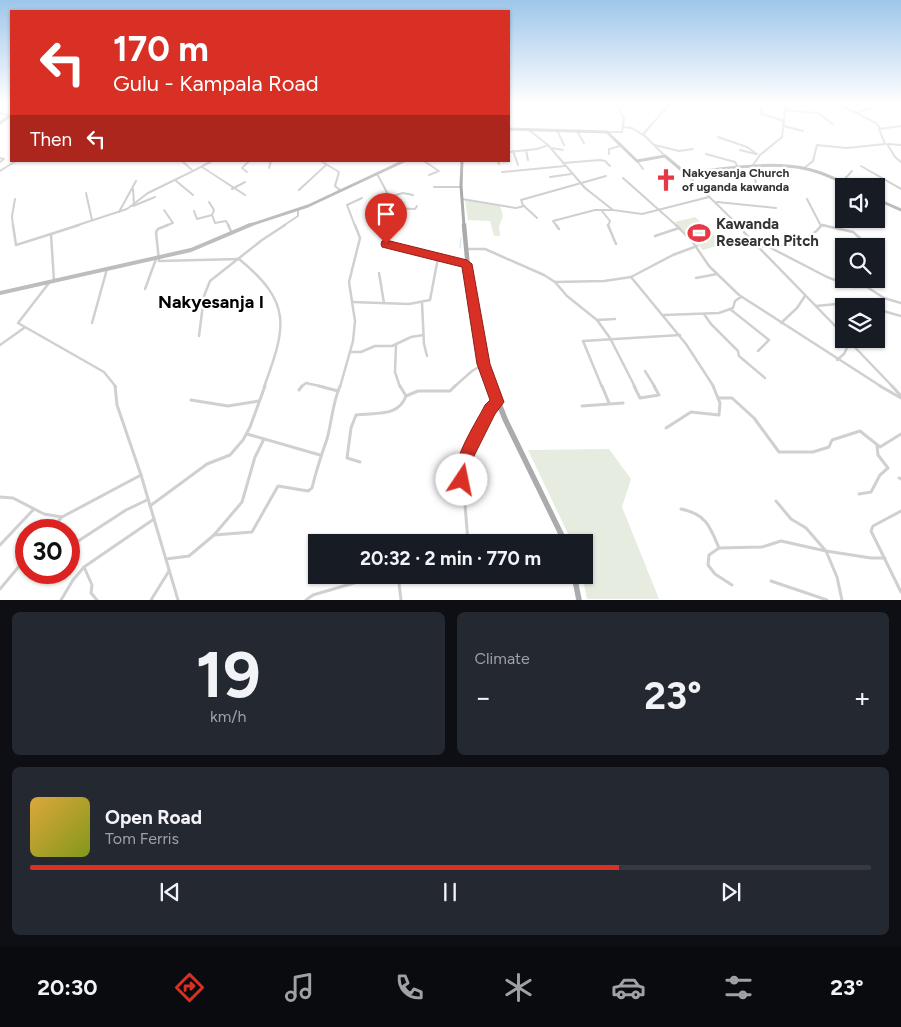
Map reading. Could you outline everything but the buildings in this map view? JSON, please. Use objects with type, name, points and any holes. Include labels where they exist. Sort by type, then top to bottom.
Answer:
[{"type":"main road","points":[[462,162],[461,187],[467,264],[484,364],[497,402],[561,534]]},
{"type":"main road","points":[[576,584],[579,600]]},
{"type":"street","points":[[529,131],[550,146],[580,182],[613,210]]},
{"type":"street","points":[[557,131],[564,145]]},
{"type":"street","points":[[577,131],[622,131]]},
{"type":"street","points":[[577,131],[584,143]]},
{"type":"street","points":[[638,131],[643,134],[715,202],[835,326]]},
{"type":"street","points":[[643,134],[646,131]]},
{"type":"street","points":[[751,168],[760,155],[780,139],[782,131]]},
{"type":"street","points":[[879,131],[896,159],[901,160]]},
{"type":"street","points":[[607,132],[643,169]]},
{"type":"street","points":[[718,137],[747,147],[757,154]]},
{"type":"street","points":[[653,144],[677,150],[686,151],[693,149]]},
{"type":"street","points":[[804,168],[813,161],[816,147],[820,144],[847,148],[886,144],[901,145]]},
{"type":"street","points":[[510,152],[540,149],[550,146],[563,150]]},
{"type":"street","points":[[609,154],[609,149],[620,146]]},
{"type":"street","points":[[526,150],[528,160]]},
{"type":"street","points":[[740,150],[760,155]]},
{"type":"street","points":[[513,151],[518,165]]},
{"type":"street","points":[[706,154],[734,162],[739,169]]},
{"type":"street","points":[[637,161],[665,156]]},
{"type":"street","points":[[0,158],[4,159],[0,162]]},
{"type":"street","points":[[563,163],[602,160],[610,166]]},
{"type":"street","points":[[0,171],[14,162]]},
{"type":"street","points":[[183,162],[193,171]]},
{"type":"street","points":[[133,205],[150,192],[210,162]]},
{"type":"street","points":[[247,172],[242,168],[248,162]]},
{"type":"street","points":[[269,168],[270,162]]},
{"type":"street","points":[[322,162],[339,172],[335,186],[341,191]]},
{"type":"street","points":[[0,293],[191,250],[262,220],[298,210],[402,162]]},
{"type":"street","points":[[426,162],[439,171],[429,175]]},
{"type":"street","points":[[299,190],[326,165]]},
{"type":"street","points":[[502,172],[565,166]]},
{"type":"street","points":[[861,166],[901,189]]},
{"type":"street","points":[[202,167],[226,182],[239,194],[245,194]]},
{"type":"street","points":[[740,186],[758,188],[751,168]]},
{"type":"street","points":[[684,172],[751,168],[804,168],[835,179]]},
{"type":"street","points":[[846,178],[852,171]]},
{"type":"street","points":[[550,177],[572,173]]},
{"type":"street","points":[[377,174],[389,197],[394,217],[386,245],[467,264]]},
{"type":"street","points":[[537,218],[524,206],[521,201],[523,199],[606,176]]},
{"type":"street","points":[[623,178],[666,215],[697,246],[707,264],[741,297],[838,360],[901,397]]},
{"type":"street","points":[[175,180],[193,195]]},
{"type":"street","points":[[119,212],[136,181],[132,192],[133,205]]},
{"type":"street","points":[[232,189],[245,182]]},
{"type":"street","points":[[434,187],[461,187]]},
{"type":"street","points":[[86,192],[92,220]]},
{"type":"street","points":[[389,197],[402,193],[413,195]]},
{"type":"street","points":[[15,199],[12,216],[16,245],[119,212],[156,197]]},
{"type":"street","points":[[559,230],[553,222],[595,210],[613,210],[637,214],[666,209],[709,197]]},
{"type":"street","points":[[214,534],[252,532],[278,486],[310,489],[327,438],[332,409],[350,352],[355,325],[349,282],[360,238],[348,213],[347,205],[362,198]]},
{"type":"street","points":[[462,199],[516,208],[524,206]]},
{"type":"street","points":[[807,199],[822,225],[853,232],[860,238]]},
{"type":"street","points":[[209,202],[214,210],[212,215],[215,223],[226,221],[232,233]]},
{"type":"street","points":[[715,202],[776,208]]},
{"type":"street","points":[[885,203],[901,210]]},
{"type":"street","points":[[392,208],[415,209],[417,206]]},
{"type":"street","points":[[666,209],[666,215]]},
{"type":"street","points":[[145,289],[157,259],[157,230],[173,223],[164,210]]},
{"type":"street","points":[[199,336],[202,305],[207,286],[262,240],[298,216],[298,210]]},
{"type":"street","points":[[194,211],[197,219],[212,215]]},
{"type":"street","points":[[602,211],[610,221],[608,226],[616,244]]},
{"type":"street","points":[[757,246],[771,248],[792,246],[798,240],[821,228],[822,225]]},
{"type":"street","points":[[655,236],[679,228]]},
{"type":"street","points":[[51,234],[54,281]]},
{"type":"street","points":[[555,282],[604,281],[630,277],[673,255],[697,246]]},
{"type":"street","points":[[466,248],[487,250],[530,268],[555,282],[567,296],[597,320],[610,338],[640,398],[659,395],[645,371]]},
{"type":"street","points":[[771,248],[830,278],[853,287],[867,287],[884,298],[901,303]]},
{"type":"street","points":[[352,302],[422,303],[431,300],[438,258]]},
{"type":"street","points":[[150,506],[207,464],[230,455],[247,434],[281,337],[282,316],[270,289],[239,259],[162,261],[157,259]]},
{"type":"street","points":[[92,323],[92,315],[107,269]]},
{"type":"street","points":[[380,273],[384,303]]},
{"type":"street","points":[[696,278],[717,274]]},
{"type":"street","points":[[630,277],[680,335],[709,380],[718,398],[719,415],[691,412],[666,428]]},
{"type":"street","points":[[49,283],[18,321],[19,324],[104,372],[112,380],[116,388],[117,405],[141,475],[178,600]]},
{"type":"street","points":[[781,323],[797,308],[805,296]]},
{"type":"street","points":[[664,315],[719,313],[734,307],[735,301],[741,297]]},
{"type":"street","points":[[422,303],[423,335],[427,356]]},
{"type":"street","points":[[816,306],[835,304]]},
{"type":"street","points":[[730,309],[768,340],[758,351]]},
{"type":"street","points":[[885,311],[901,316]]},
{"type":"street","points":[[704,314],[709,322],[738,350],[738,356],[765,378]]},
{"type":"street","points":[[597,320],[615,319]]},
{"type":"street","points":[[0,345],[24,328]]},
{"type":"street","points":[[350,352],[361,352],[375,346],[396,345],[411,337],[423,335]]},
{"type":"street","points":[[609,403],[583,341],[680,335]]},
{"type":"street","points":[[396,345],[393,371],[399,388],[406,396]]},
{"type":"street","points":[[838,360],[847,348]]},
{"type":"street","points":[[856,348],[901,397]]},
{"type":"street","points":[[406,396],[418,391],[450,391],[472,371],[484,364]]},
{"type":"street","points":[[299,390],[306,383],[338,391]]},
{"type":"street","points":[[360,462],[347,458],[354,418],[357,414],[376,415],[398,409],[404,404],[406,396]]},
{"type":"street","points":[[718,398],[732,398],[754,418],[779,452],[821,450],[829,447],[832,440],[860,431],[877,446],[878,455],[888,468],[880,475],[871,492],[859,494]]},
{"type":"street","points":[[191,400],[237,406],[259,401]]},
{"type":"street","points":[[467,534],[462,467],[490,410],[497,402]]},
{"type":"street","points":[[582,406],[624,403]]},
{"type":"street","points":[[247,434],[320,455]]},
{"type":"street","points":[[877,446],[901,434]]},
{"type":"street","points":[[166,558],[189,556],[214,534],[242,502],[254,457],[264,439]]},
{"type":"street","points":[[0,497],[6,495],[13,497],[33,510],[51,517],[62,517],[141,475]]},
{"type":"street","points":[[80,540],[126,510],[147,500]]},
{"type":"street","points":[[776,501],[791,519],[806,528],[826,551],[837,578],[842,600]]},
{"type":"street","points":[[681,509],[690,510],[704,518],[718,548]]},
{"type":"street","points":[[0,545],[33,510]]},
{"type":"street","points":[[901,511],[871,529],[901,592]]},
{"type":"street","points":[[61,600],[73,580],[84,568],[154,519]]},
{"type":"street","points":[[732,585],[715,574],[708,565],[709,555],[718,548],[762,547],[781,541],[826,551],[870,558],[885,558]]},
{"type":"street","points":[[84,568],[92,585],[90,592],[97,600]]},
{"type":"street","points":[[0,588],[15,571]]},
{"type":"street","points":[[151,600],[169,571]]},
{"type":"street","points":[[771,581],[827,600]]},
{"type":"street","points":[[306,600],[313,595],[351,584]]},
{"type":"street","points":[[399,584],[401,600]]},
{"type":"shaded area","points":[[465,200],[500,206],[503,216],[499,226],[500,236],[494,236],[490,221],[468,220]]},
{"type":"shaded area","name":"Kawanda Research Pitch","points":[[695,217],[723,244],[703,250],[675,222]]},
{"type":"shaded area","points":[[609,449],[631,479],[622,507],[659,599],[587,599],[584,584],[593,584],[593,534],[568,534],[528,450]]},
{"type":"waterway","points":[[460,248],[461,238]]},
{"type":"place","name":"Nakyesanja Church of uganda kawanda","points":[[666,180]]},
{"type":"place","name":"Kawanda Research Pitch","points":[[699,233]]},
{"type":"district","name":"Nakyesanja I","points":[[211,302]]},
{"type":"route","points":[[386,244],[387,246],[467,264],[478,339],[497,402],[490,410],[463,463],[461,469],[462,480]]}]
